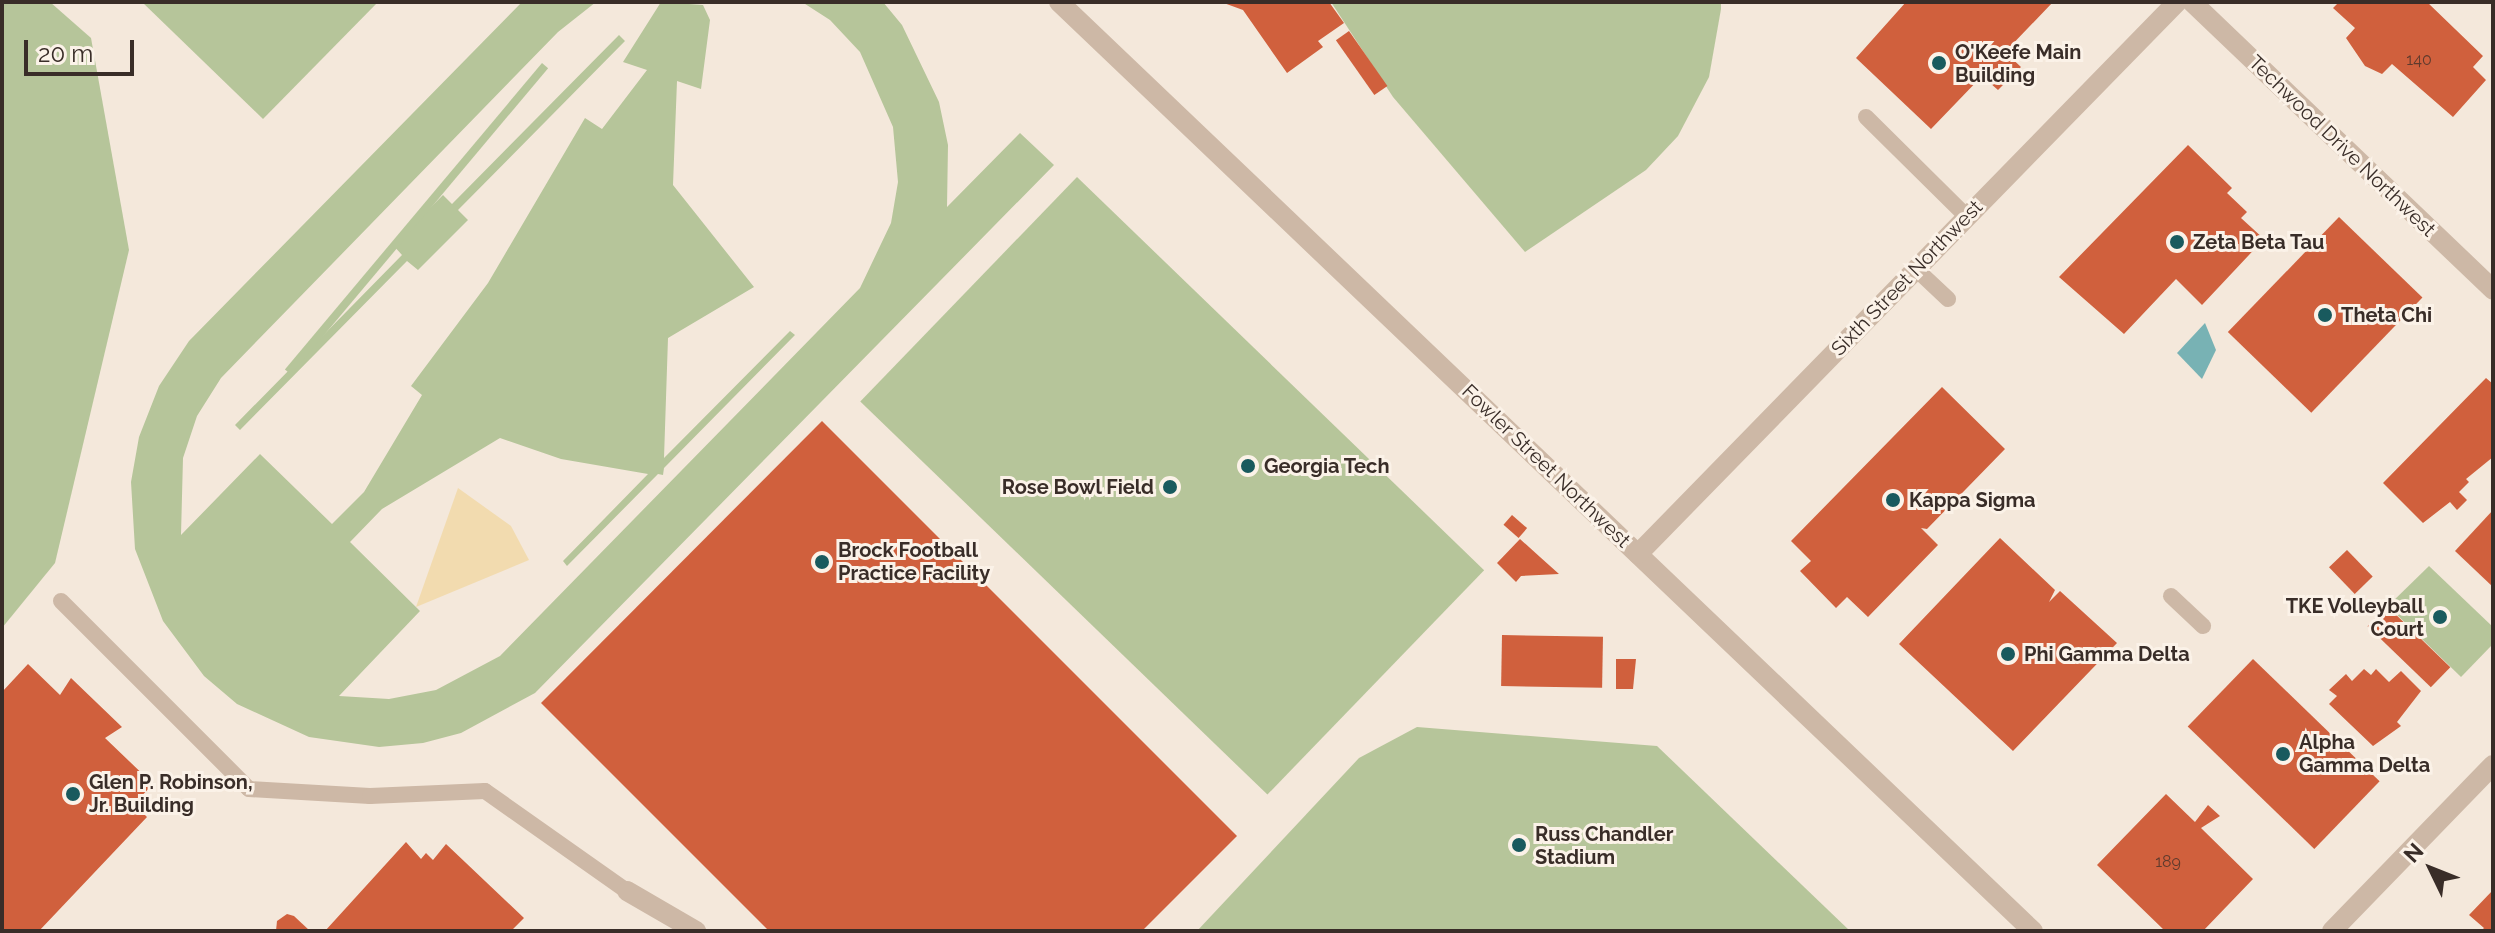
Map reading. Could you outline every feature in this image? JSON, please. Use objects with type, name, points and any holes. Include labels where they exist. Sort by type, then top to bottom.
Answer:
[{"type":"street","name":"Fowler Street Northwest","points":[[1059,2],[2033,931]]},
{"type":"street","name":"Sixth Street Northwest","points":[[1638,554],[2177,2]]},
{"type":"street","name":"Techwood Drive Northwest","points":[[2192,2],[2493,290]]},
{"type":"street","points":[[2332,931],[2493,765]]},
{"type":"street","points":[[627,891],[696,931]]},
{"type":"lane","points":[[1866,117],[1967,217]]},
{"type":"lane","points":[[1916,269],[1948,299]]},
{"type":"lane","points":[[2171,596],[2203,626]]},
{"type":"lane","points":[[61,601],[249,789],[370,796],[485,791],[627,891]]},
{"type":"green space","points":[[2,2],[50,2],[91,38],[129,250],[55,563],[2,628]]},
{"type":"green space","points":[[142,2],[378,2],[263,119]]},
{"type":"green space","points":[[522,2],[596,2],[558,32],[221,378],[197,416],[183,458],[181,535],[260,454],[332,524],[364,492],[422,395],[411,386],[488,283],[585,118],[602,129],[647,70],[623,62],[661,2],[703,5],[710,20],[701,89],[677,81],[673,185],[754,287],[668,338],[664,458],[790,331],[795,335],[664,468],[663,475],[658,474],[567,566],[563,561],[648,474],[561,459],[500,438],[382,509],[350,542],[420,611],[339,696],[389,699],[436,690],[500,656],[860,288],[891,223],[898,182],[893,127],[860,52],[830,20],[802,2],[883,2],[902,25],[939,102],[948,145],[947,207],[1020,133],[1054,165],[535,693],[461,733],[423,743],[379,747],[309,737],[237,704],[204,676],[163,621],[135,549],[131,482],[139,437],[159,386],[189,341]]},
{"type":"green space","points":[[1331,2],[1721,2],[1721,9],[1709,77],[1678,136],[1646,170],[1525,252],[1393,97]]},
{"type":"green space","points":[[619,35],[625,41],[458,210],[468,220],[418,270],[407,261],[240,430],[235,425],[402,255],[393,245],[443,195],[452,204]]},
{"type":"green space","points":[[542,63],[548,68],[291,375],[285,369]]},
{"type":"green space","name":"Rose Bowl Field","points":[[1077,177],[1484,570],[1267,795],[860,401]]},
{"type":"green space","name":"TKE Volleyball Court","points":[[2429,566],[2493,627],[2493,644],[2461,677],[2388,606]]},
{"type":"green space","name":"Russ Chandler Stadium","points":[[1417,727],[1657,746],[1850,931],[1197,931],[1359,758]]},
{"type":"sand","points":[[458,488],[511,526],[529,560],[416,607]]},
{"type":"water","points":[[2205,323],[2216,350],[2202,379],[2177,353]]},
{"type":"building","points":[[1221,2],[1329,2],[1344,23],[1318,41],[1323,47],[1287,73],[1243,10]]},
{"type":"building","name":"O'Keefe Main Building","points":[[1906,2],[2053,2],[2005,52],[2021,67],[1998,90],[1982,76],[1931,129],[1856,58]]},
{"type":"building","points":[[2339,2],[2427,2],[2483,56],[2473,67],[2486,80],[2453,117],[2392,64],[2382,74],[2365,66],[2346,38],[2355,28],[2333,8]]},
{"type":"building","points":[[1349,31],[1387,86],[1374,95],[1336,40]]},
{"type":"building","name":"Zeta Beta Tau","points":[[2188,145],[2232,188],[2227,193],[2247,212],[2241,218],[2264,239],[2202,305],[2176,279],[2124,334],[2059,277]]},
{"type":"building","name":"Theta Chi","points":[[2339,217],[2422,298],[2311,413],[2228,332]]},
{"type":"building","points":[[2486,378],[2493,384],[2493,457],[2466,479],[2469,482],[2459,492],[2467,500],[2457,510],[2450,502],[2423,523],[2383,483]]},
{"type":"building","name":"Kappa Sigma","points":[[1942,387],[2005,449],[1927,529],[1921,528],[1938,545],[1868,617],[1847,597],[1836,608],[1800,571],[1811,561],[1791,541]]},
{"type":"building","name":"Brock Football Practice Facility","points":[[822,421],[1237,836],[1142,931],[769,931],[541,703]]},
{"type":"building","points":[[2493,510],[2493,587],[2455,551]]},
{"type":"building","points":[[1512,515],[1527,528],[1519,538],[1503,525]]},
{"type":"building","name":"Phi Gamma Delta","points":[[2000,538],[2055,590],[2049,602],[2060,591],[2117,643],[2013,751],[1899,644]]},
{"type":"building","points":[[1520,539],[1559,574],[1521,576],[1516,582],[1497,563]]},
{"type":"building","points":[[2347,550],[2373,577],[2355,594],[2329,567]]},
{"type":"building","points":[[2387,606],[2450,667],[2431,687],[2368,626]]},
{"type":"building","points":[[1502,635],[1603,637],[1602,688],[1501,686]]},
{"type":"building","points":[[1616,659],[1636,659],[1633,689],[1616,689]]},
{"type":"building","name":"Alpha Gamma Delta","points":[[2253,659],[2380,781],[2314,849],[2188,727]]},
{"type":"building","name":"Glen P. Robinson, Jr. Building","points":[[28,664],[60,695],[71,678],[122,727],[105,738],[153,784],[134,804],[147,817],[39,931],[2,931],[2,692]]},
{"type":"building","points":[[2364,669],[2371,675],[2376,669],[2389,682],[2401,671],[2421,691],[2397,722],[2401,726],[2373,746],[2329,704],[2337,696],[2329,690],[2346,674],[2352,681]]},
{"type":"building","points":[[2166,794],[2195,822],[2208,805],[2220,816],[2201,828],[2253,879],[2203,931],[2165,931],[2097,865]]},
{"type":"building","points":[[406,842],[421,859],[426,853],[433,860],[446,844],[524,918],[511,931],[325,931]]},
{"type":"building","points":[[2493,890],[2493,931],[2481,931],[2484,928],[2469,915]]},
{"type":"building","points":[[287,914],[294,916],[310,931],[276,931],[277,921]]},
{"type":"place","name":"O'Keefe Main Building","points":[[1939,63]]},
{"type":"place","name":"Zeta Beta Tau","points":[[2177,242]]},
{"type":"place","name":"Theta Chi","points":[[2325,315]]},
{"type":"place","name":"Georgia Tech","points":[[1248,466]]},
{"type":"place","name":"Rose Bowl Field","points":[[1170,487]]},
{"type":"place","name":"Kappa Sigma","points":[[1893,500]]},
{"type":"place","name":"Brock Football Practice Facility","points":[[822,562]]},
{"type":"place","name":"TKE Volleyball Court","points":[[2440,617]]},
{"type":"place","name":"Phi Gamma Delta","points":[[2008,654]]},
{"type":"place","name":"Alpha Gamma Delta","points":[[2283,754]]},
{"type":"place","name":"Glen P. Robinson, Jr. Building","points":[[73,794]]},
{"type":"place","name":"Russ Chandler Stadium","points":[[1519,845]]}]
